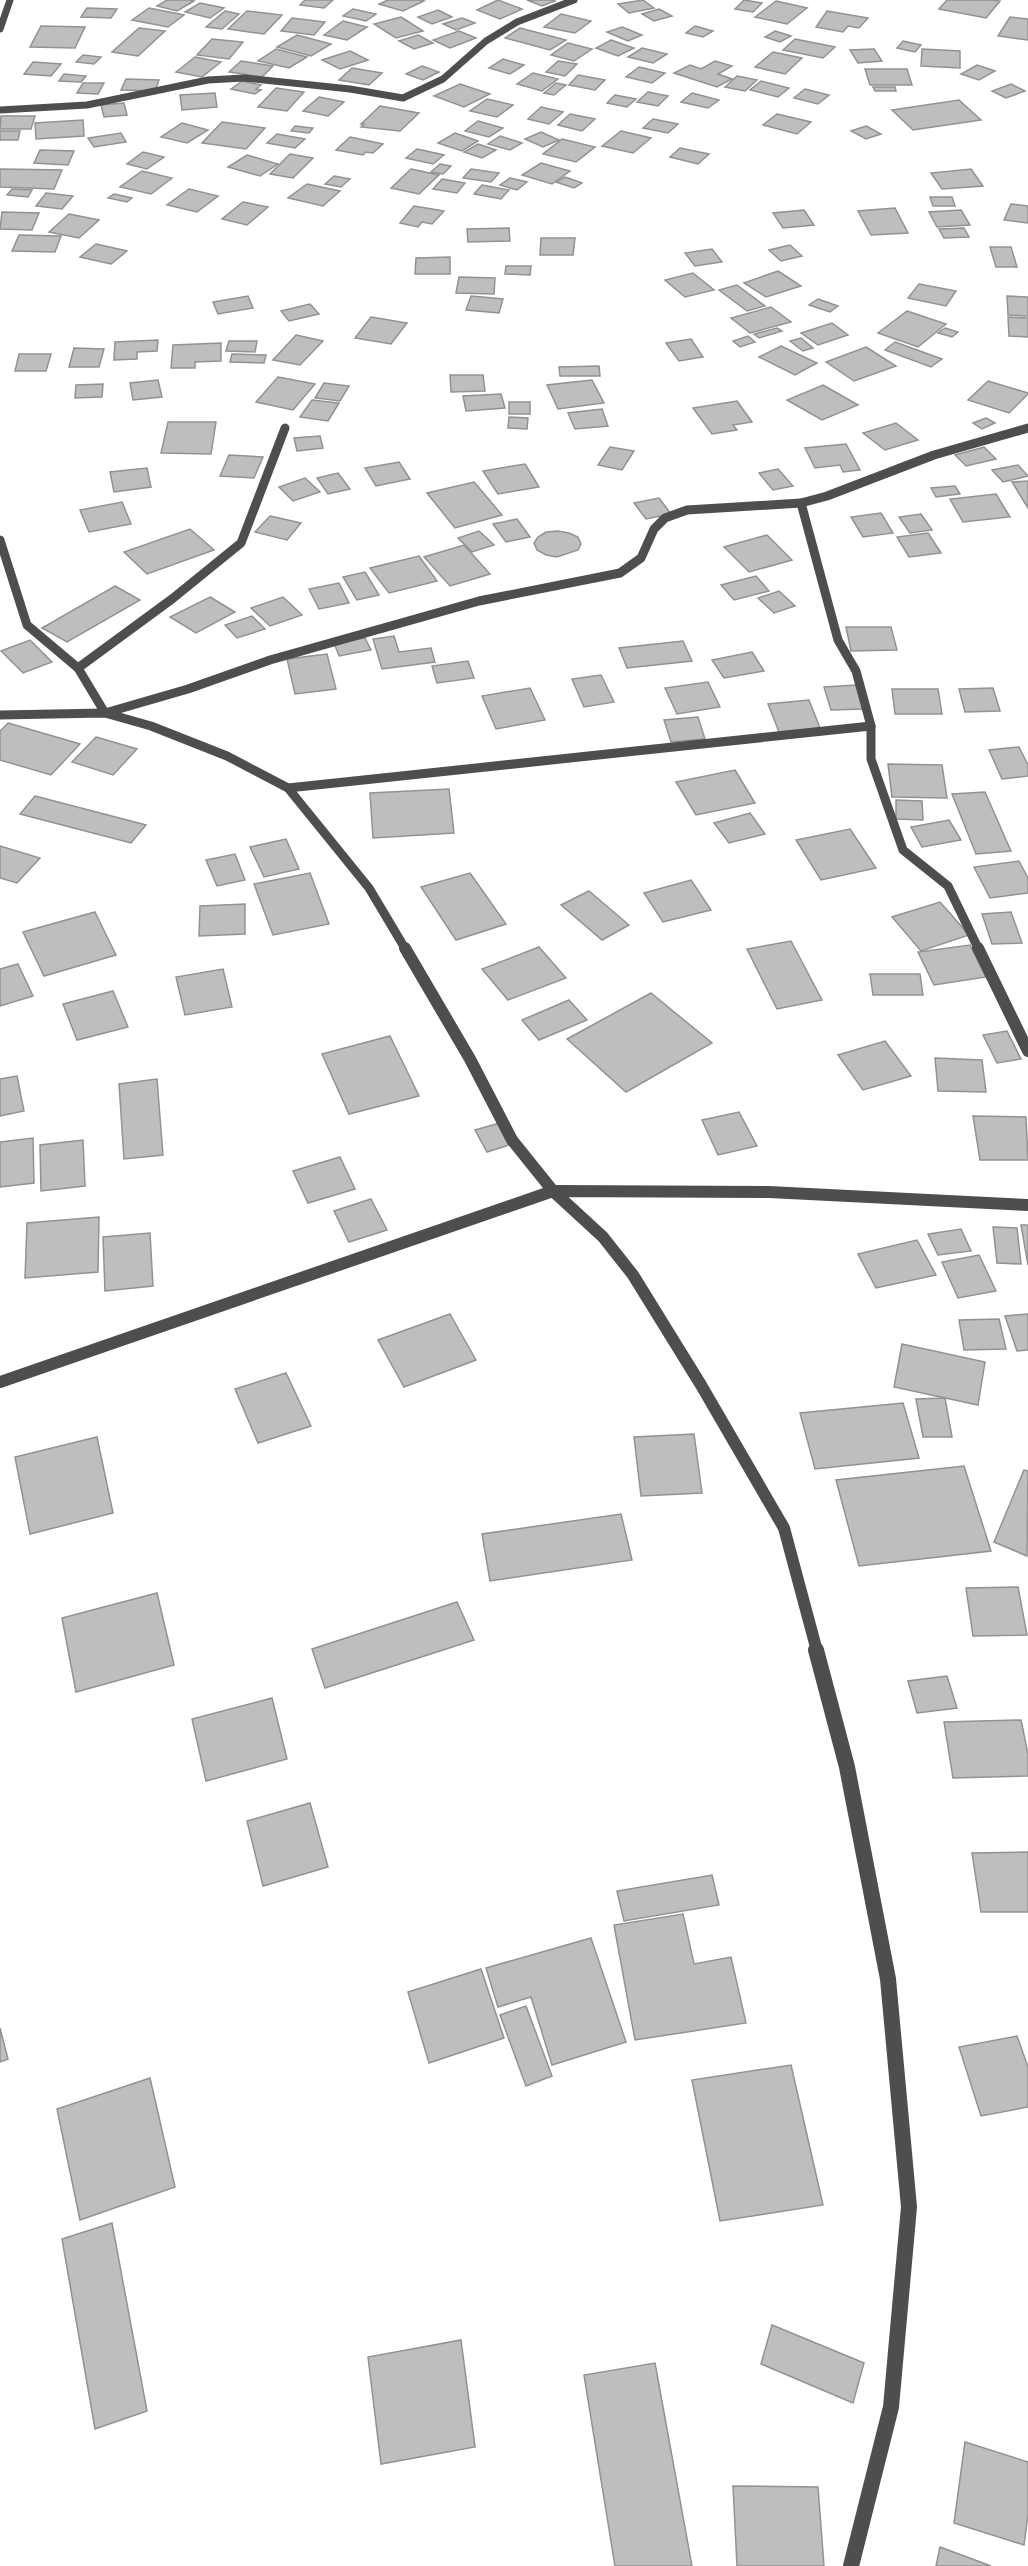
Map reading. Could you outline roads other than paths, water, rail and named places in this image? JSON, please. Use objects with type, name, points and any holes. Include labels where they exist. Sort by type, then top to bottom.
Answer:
[{"type":"street","points":[[0,29],[10,0]]},
{"type":"street","points":[[0,110],[87,105],[208,80],[244,78],[350,89],[403,98],[443,79],[486,41],[517,22],[574,0]]},
{"type":"street","points":[[78,668],[172,599],[241,543],[285,428]]},
{"type":"street","points":[[0,715],[105,713],[188,689],[270,660],[468,604],[621,573],[641,558],[654,529],[664,518],[687,510],[801,503],[827,496],[934,454],[1028,428]]},
{"type":"street","points":[[801,503],[838,640],[856,671],[871,726],[871,759],[903,850],[948,886],[1028,1052]]},
{"type":"street","points":[[0,540],[27,625],[78,668],[105,713],[151,726],[227,756],[288,788],[369,888],[470,1059],[512,1140],[554,1191],[603,1237],[633,1275],[695,1375],[784,1528],[847,1767],[888,1979],[909,2207],[891,2407],[851,2566]]},
{"type":"street","points":[[288,788],[871,726]]},
{"type":"street","points":[[0,1382],[554,1191],[769,1192],[1028,1205]]}]
